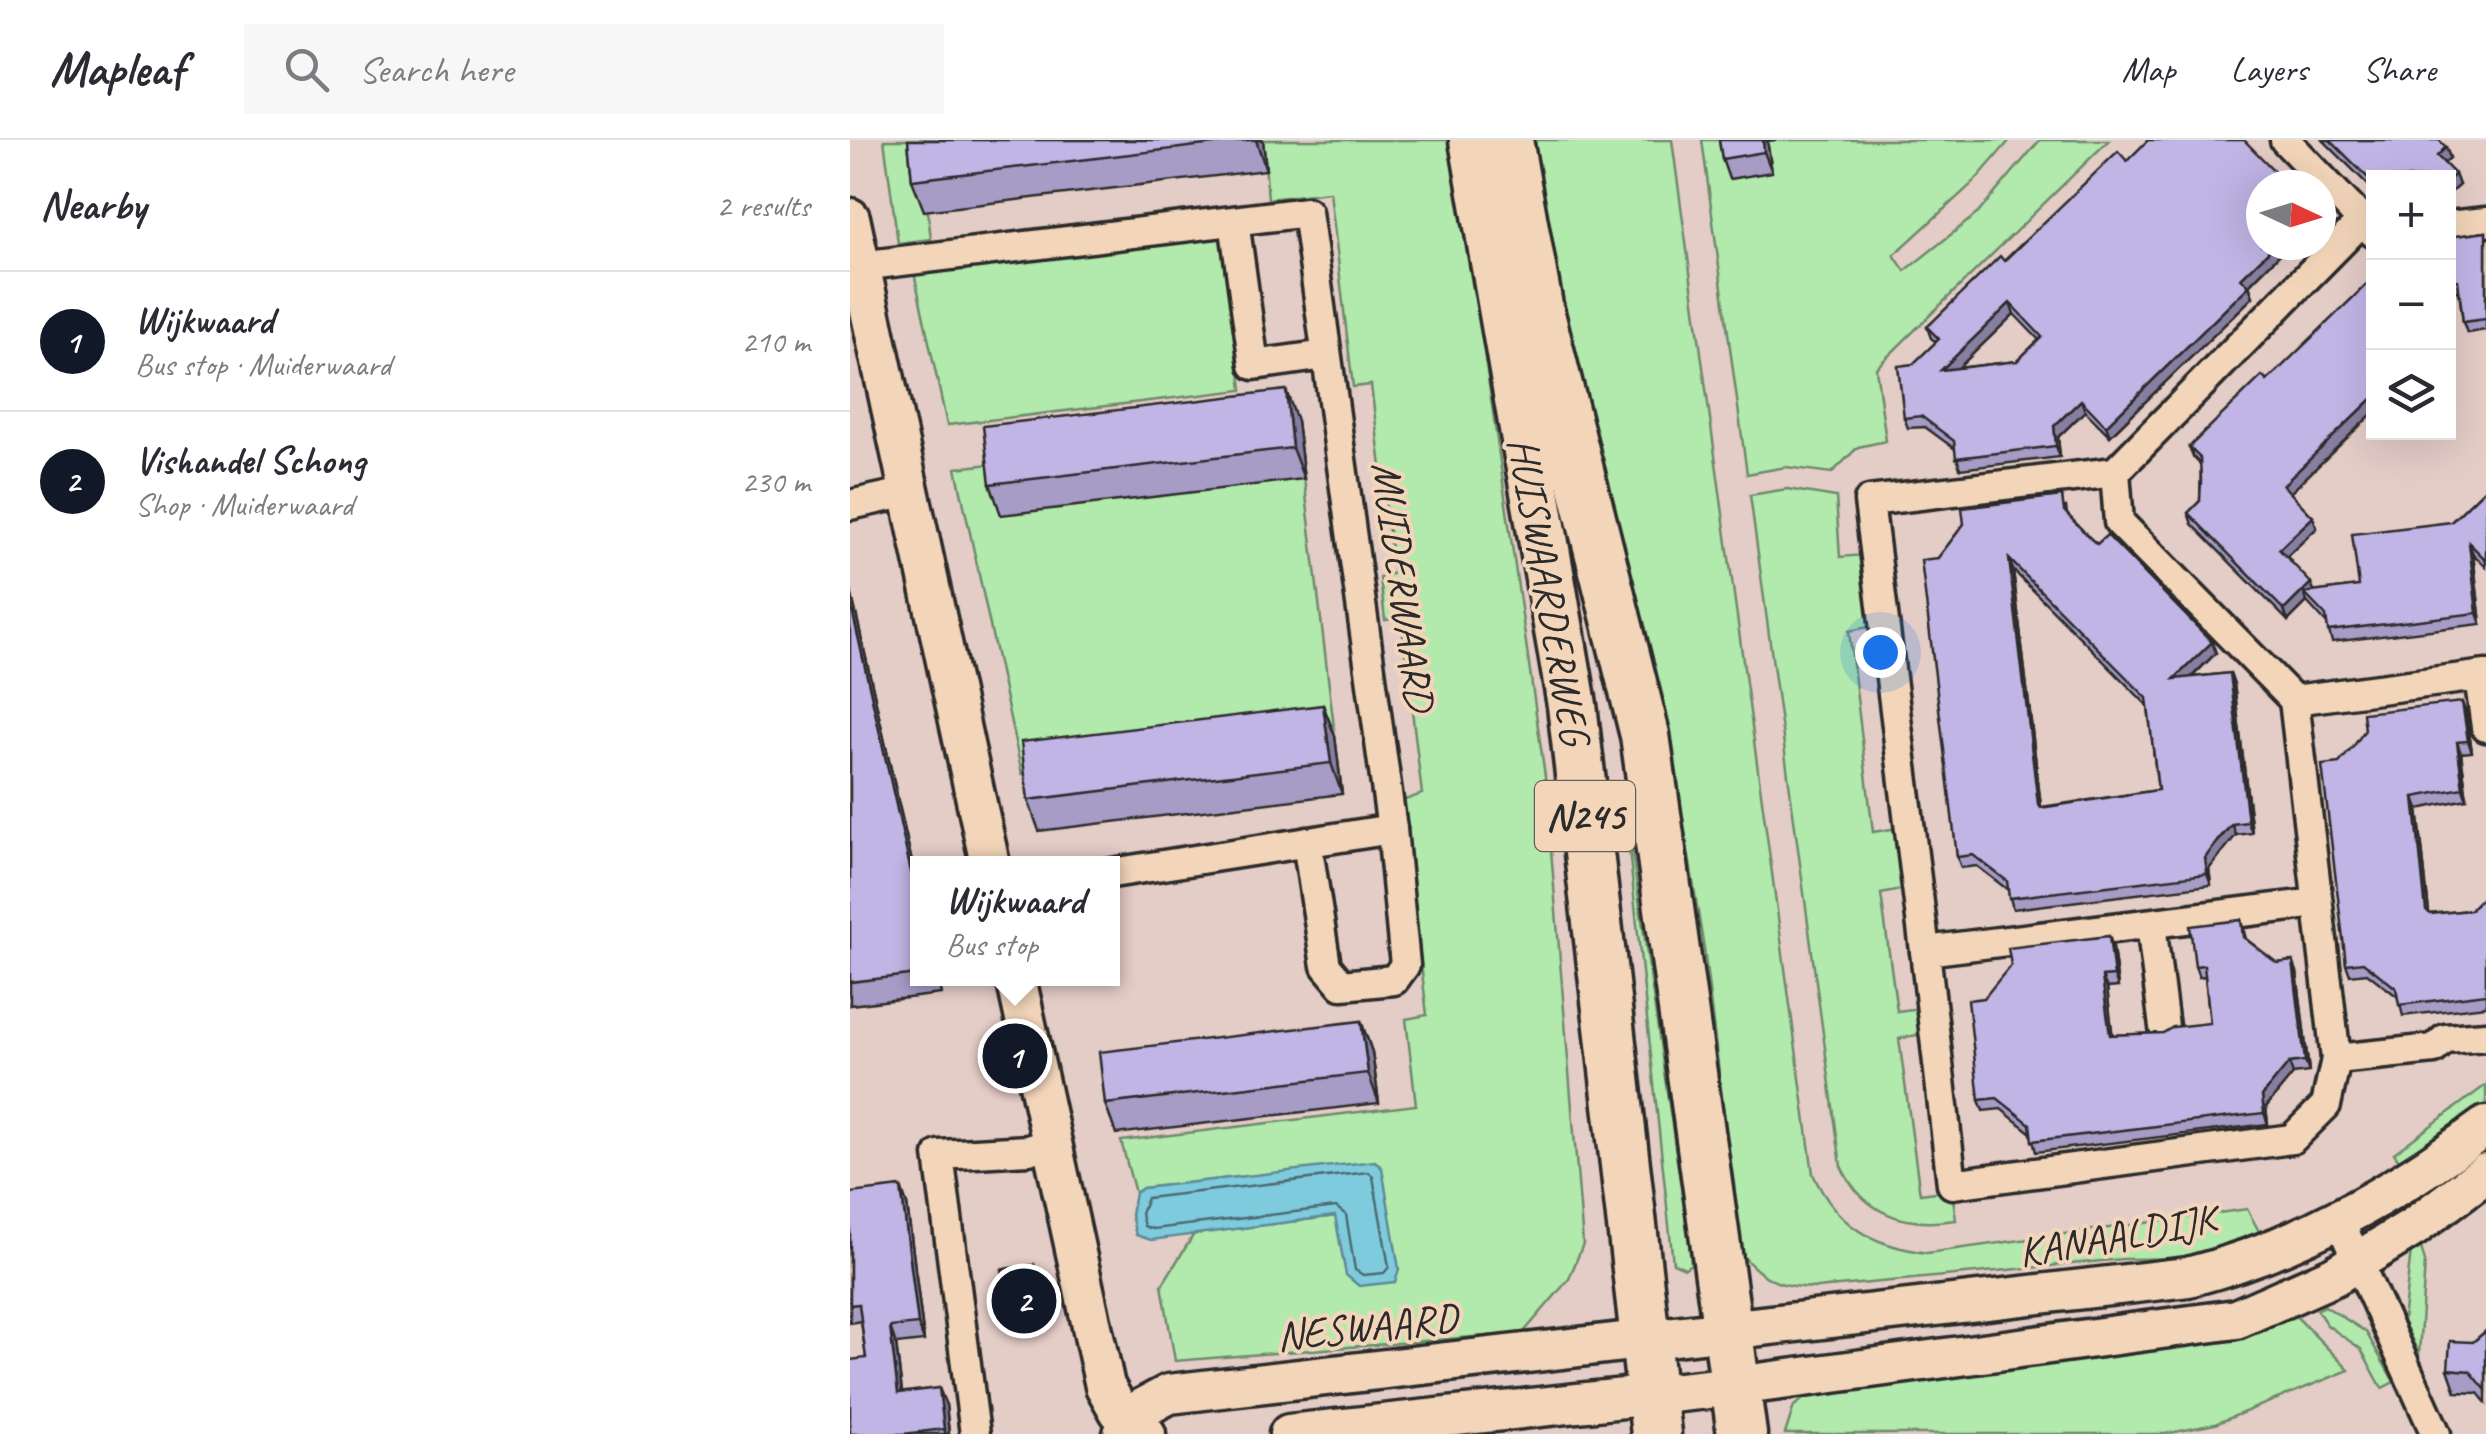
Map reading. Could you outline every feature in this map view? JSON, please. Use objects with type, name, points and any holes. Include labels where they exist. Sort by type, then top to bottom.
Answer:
[{"type":"highway","name":"HUISWAARDERWEG","points":[[1474,140],[1572,705],[1654,1415]]},
{"type":"highway","name":"HUISWAARDERWEG","points":[[1508,140],[1538,306],[1646,735],[1742,1434]]},
{"type":"main road","points":[[850,218],[988,856]]},
{"type":"main road","points":[[1018,986],[1105,1386],[1113,1404],[1133,1429]]},
{"type":"main road","name":"KANAALDIJK","points":[[1728,1332],[2188,1277],[2284,1246],[2339,1220],[2486,1126]]},
{"type":"main road","points":[[1289,1434],[1654,1415],[1736,1386],[2236,1319],[2302,1294],[2359,1261],[2486,1173]]},
{"type":"main road","points":[[1644,1342],[1728,1332]]},
{"type":"main road","name":"NESWAARD","points":[[1133,1429],[1169,1394],[1644,1342]]},
{"type":"street","points":[[2285,140],[2366,225]]},
{"type":"street","name":"MUIDERWAARD","points":[[860,266],[1308,212],[1392,829],[1405,965],[1394,980],[1342,984],[1326,966],[1307,842]]},
{"type":"street","points":[[1234,221],[1254,365],[1326,355]]},
{"type":"street","points":[[2456,225],[2486,222]]},
{"type":"street","points":[[2114,472],[2119,522],[2294,700],[2336,1059],[2326,1105],[2292,1139],[1952,1184],[1869,501],[2114,472],[2366,229]]},
{"type":"street","points":[[850,505],[908,492]]},
{"type":"street","points":[[2294,700],[2482,676],[2486,727]]},
{"type":"street","points":[[1120,873],[1392,829]]},
{"type":"street","points":[[1925,951],[2318,903]]},
{"type":"street","points":[[2152,924],[2164,1027]]},
{"type":"street","points":[[2336,1059],[2434,1050],[2445,1039],[2486,1036]]},
{"type":"street","points":[[975,1434],[940,1155],[1029,1150],[1052,1142]]},
{"type":"street","points":[[2339,1220],[2436,1434]]},
{"type":"green space","points":[[884,140],[969,140],[920,146],[931,239],[898,243]]},
{"type":"green space","points":[[1263,140],[1454,140],[1545,776],[1583,1244],[1569,1279],[1523,1333],[1175,1361],[1162,1285],[1194,1234],[1336,1216],[1382,1168],[1375,1162],[1143,1188],[1135,1193],[1121,1141],[1416,1105],[1406,1019],[1427,1015],[1402,801],[1422,794],[1401,618],[1385,620],[1380,578],[1394,573],[1371,385],[1353,387],[1330,192],[1268,199]]},
{"type":"green space","points":[[1530,140],[1672,140],[1813,1174],[1833,1208],[1873,1238],[1927,1253],[2247,1209],[2261,1235],[2203,1258],[2123,1259],[1817,1288],[1775,1281],[1741,1254],[1704,949],[1681,808],[1655,676],[1577,383]]},
{"type":"green space","points":[[1702,140],[2010,140],[1974,182],[1894,255],[1905,271],[1978,213],[2040,140],[2109,140],[1876,368],[1886,441],[1858,447],[1832,473],[1786,467],[1747,474]]},
{"type":"green space","points":[[1225,232],[1242,390],[947,425],[913,268]]},
{"type":"green space","points":[[999,463],[1005,513],[1304,478],[1335,736],[1022,774],[956,468]]},
{"type":"green space","points":[[1787,489],[1836,497],[1840,557],[1864,555],[1873,626],[1849,631],[1873,832],[1898,828],[1905,889],[1881,894],[1897,1011],[1921,1008],[1925,1033],[1899,1039],[1920,1194],[1952,1190],[1956,1220],[1920,1222],[1888,1214],[1862,1196],[1841,1166],[1750,495]]},
{"type":"green space","points":[[1622,783],[1689,1242],[1691,1264],[1685,1268],[1673,1263]]},
{"type":"green space","points":[[2486,1085],[2486,1119],[2407,1172],[2394,1153]]},
{"type":"green space","points":[[2420,1244],[2425,1262],[2419,1354],[2403,1321],[2411,1251]]},
{"type":"green space","points":[[2325,1306],[2366,1332],[2394,1382],[2382,1388],[2361,1349],[2327,1325],[2317,1310]]},
{"type":"green space","points":[[2291,1311],[2349,1370],[2215,1424],[2165,1434],[1785,1434],[1794,1406],[1813,1392]]},
{"type":"water","points":[[1375,1161],[1382,1168],[1399,1269],[1395,1282],[1359,1286],[1346,1275],[1335,1216],[1151,1240],[1136,1235],[1131,1215],[1135,1193],[1143,1188]]},
{"type":"building","points":[[908,140],[1247,140],[912,180]]},
{"type":"building","points":[[1719,140],[1763,140],[1764,152],[1722,159]]},
{"type":"building","points":[[2148,140],[2244,140],[2273,170],[2246,170],[2246,260],[2260,260],[2241,278],[2249,286],[2106,426],[2081,400],[2054,426],[2056,446],[1956,458],[1954,441],[1921,416],[1904,418],[1898,366],[1913,364],[1939,339],[1927,327],[2000,256],[2004,261],[2118,151],[2127,161]],"holes":[[[2010,303],[2042,337],[2017,361],[1941,370]]]},
{"type":"building","points":[[2330,140],[2439,140],[2446,147],[2437,156],[2451,170],[2366,170],[2366,176]]},
{"type":"building","points":[[2486,232],[2486,319],[2463,322],[2456,280],[2456,236]]},
{"type":"building","points":[[2366,285],[2366,405],[2283,485],[2313,517],[2279,549],[2311,583],[2284,610],[2188,513],[2200,501],[2201,480],[2200,458],[2189,447],[2262,376],[2267,381]]},
{"type":"building","points":[[1286,390],[1292,448],[990,484],[983,426]]},
{"type":"building","points":[[2486,488],[2486,560],[2469,543],[2477,613],[2328,631],[2326,616],[2304,593],[2359,586],[2352,534],[2451,522]]},
{"type":"building","points":[[2062,496],[2064,511],[2091,539],[2097,544],[2107,535],[2212,642],[2174,679],[2230,673],[2248,822],[2232,824],[2218,840],[2205,858],[2207,874],[2009,898],[2007,881],[1973,855],[1957,857],[1921,560],[1938,558],[1964,524],[1962,508]],"holes":[[[2009,559],[2147,698],[2158,790],[2041,808]]]},
{"type":"building","points":[[850,601],[910,867],[910,975],[850,982]]},
{"type":"building","points":[[2462,702],[2468,741],[2457,742],[2463,788],[2414,797],[2426,911],[2431,914],[2470,910],[2486,894],[2486,994],[2399,1005],[2396,988],[2363,962],[2346,964],[2322,765],[2339,763],[2353,747],[2365,730],[2363,713]]},
{"type":"building","points":[[1323,705],[1331,763],[1028,800],[1021,742]]},
{"type":"building","points":[[2241,920],[2243,937],[2277,963],[2293,961],[2305,1061],[2289,1063],[2262,1096],[2264,1113],[2032,1141],[2030,1124],[1997,1098],[1979,1100],[1968,1000],[1984,998],[2011,965],[2008,948],[2109,936],[2114,976],[2102,977],[2110,1035],[2163,1033],[2173,1027],[2210,1023],[2204,965],[2195,966],[2190,926]]},
{"type":"building","points":[[1361,1021],[1368,1073],[1105,1104],[1099,1052]]},
{"type":"building","points":[[901,1187],[918,1324],[890,1327],[898,1393],[939,1388],[944,1429],[850,1434],[850,1360],[866,1358],[859,1304],[850,1305],[850,1193]]},
{"type":"building","points":[[1034,1265],[1040,1310],[1008,1314],[1002,1269]]},
{"type":"building","points":[[2486,1331],[2486,1390],[2470,1371],[2448,1369],[2450,1341],[2473,1342]]},
{"type":"place","name":"Wijkwaard","points":[[1015,1056]]},
{"type":"place","name":"Vishandel Schong","points":[[1024,1301]]}]
